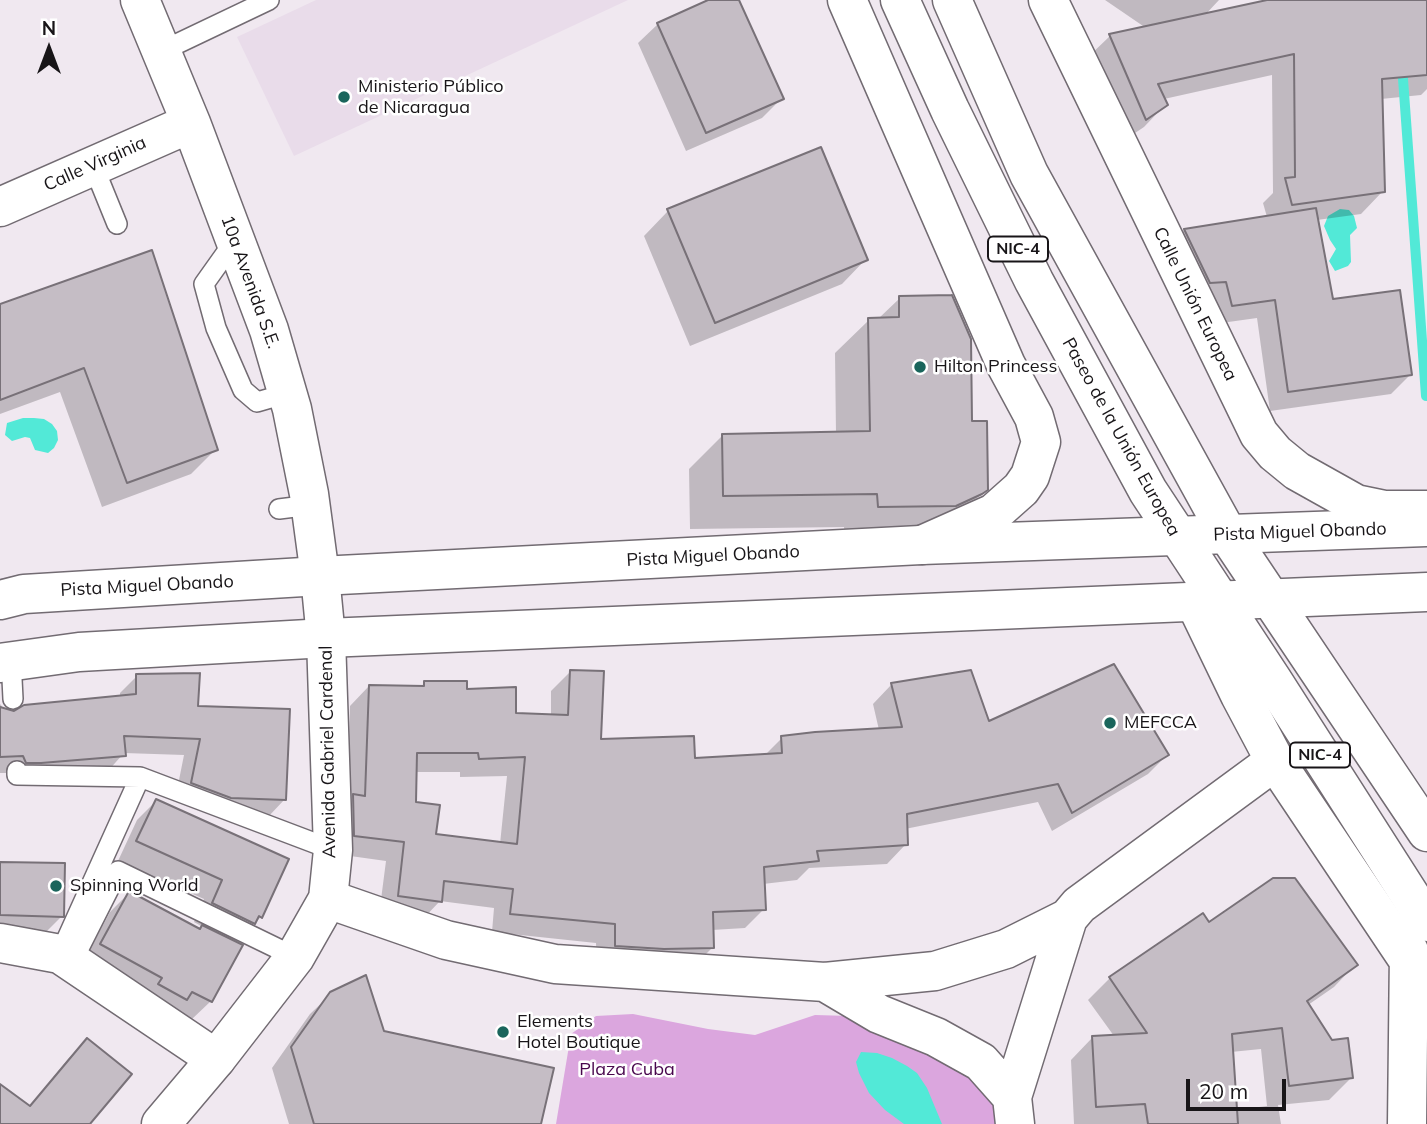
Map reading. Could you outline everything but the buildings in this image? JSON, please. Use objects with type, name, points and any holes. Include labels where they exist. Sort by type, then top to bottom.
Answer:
[{"type":"main road","name":"10a Avenida S.E.","points":[[140,0],[191,123],[270,330],[288,393],[295,507],[320,576]]},
{"type":"main road","points":[[847,0],[1006,365],[1034,418],[1041,442],[1030,476],[1021,489],[994,513],[921,545]]},
{"type":"main road","name":"Paseo de la Unión Europea","points":[[900,0],[950,110],[1034,281],[1208,601],[1423,917]]},
{"type":"main road","name":"NIC-4","points":[[952,0],[1029,174],[1228,535],[1427,832]]},
{"type":"main road","name":"Calle Unión Europea","points":[[1048,0],[1259,434],[1275,453],[1297,471],[1356,504],[1385,510],[1427,510]]},
{"type":"main road","name":"Calle Virginia","points":[[0,206],[191,123]]},
{"type":"main road","name":"Pista Miguel Obando","points":[[0,600],[24,594],[320,576],[921,545],[1427,527]]},
{"type":"main road","name":"Avenida Gabriel Cardenal","points":[[161,1124],[216,1059],[295,957],[328,899],[333,850],[326,638],[320,576]]},
{"type":"main road","points":[[5,661],[79,652],[326,638],[1427,592]]},
{"type":"main road","points":[[1208,601],[1240,695],[1275,761],[1417,971]]},
{"type":"main road","points":[[328,899],[446,940],[555,964],[825,982],[935,971],[1006,949],[1068,918],[1079,905],[1275,761]]},
{"type":"main road","points":[[1407,1124],[1423,917]]},
{"type":"main road","points":[[1014,1111],[1068,918]]},
{"type":"main road","points":[[0,943],[66,958],[216,1059]]},
{"type":"main road","points":[[825,982],[879,1014],[936,1037],[981,1062],[1014,1111]]},
{"type":"lane","points":[[162,51],[269,0]]},
{"type":"lane","points":[[93,165],[117,225]]},
{"type":"lane","points":[[236,239],[204,284],[216,328],[243,390],[257,402],[288,393]]},
{"type":"lane","points":[[5,661],[13,699]]},
{"type":"lane","points":[[17,771],[17,775],[140,777],[333,850]]},
{"type":"lane","points":[[66,958],[140,777]]},
{"type":"lane","points":[[66,958],[118,872],[295,957]]},
{"type":"shaded area","name":"Ministerio Público de Nicaragua","points":[[316,0],[628,0],[294,156],[237,37]]},
{"type":"shaded area","points":[[1340,209],[1349,210],[1354,216],[1357,228],[1350,235],[1351,262],[1335,271],[1329,261],[1336,249],[1324,226],[1328,216]]},
{"type":"shaded area","points":[[23,418],[44,419],[57,431],[58,440],[48,453],[35,450],[30,438],[12,441],[5,435],[7,423]]},
{"type":"shaded area","points":[[861,1052],[892,1058],[917,1073],[927,1088],[942,1124],[904,1124],[885,1110],[869,1093],[859,1073],[856,1062]]},
{"type":"green space","name":"Plaza Cuba","points":[[633,1014],[755,1035],[815,1015],[850,1016],[998,1082],[996,1124],[556,1124],[571,1034],[596,1016]]},
{"type":"waterway","points":[[1402,65],[1426,396]]},
{"type":"place","name":"Ministerio Público de Nicaragua","points":[[344,97]]},
{"type":"place","name":"Hilton Princess","points":[[920,367]]},
{"type":"place","name":"MEFCCA","points":[[1110,723]]},
{"type":"place","name":"Spinning World","points":[[56,886]]},
{"type":"place","name":"Elements Hotel Boutique","points":[[503,1032]]}]
